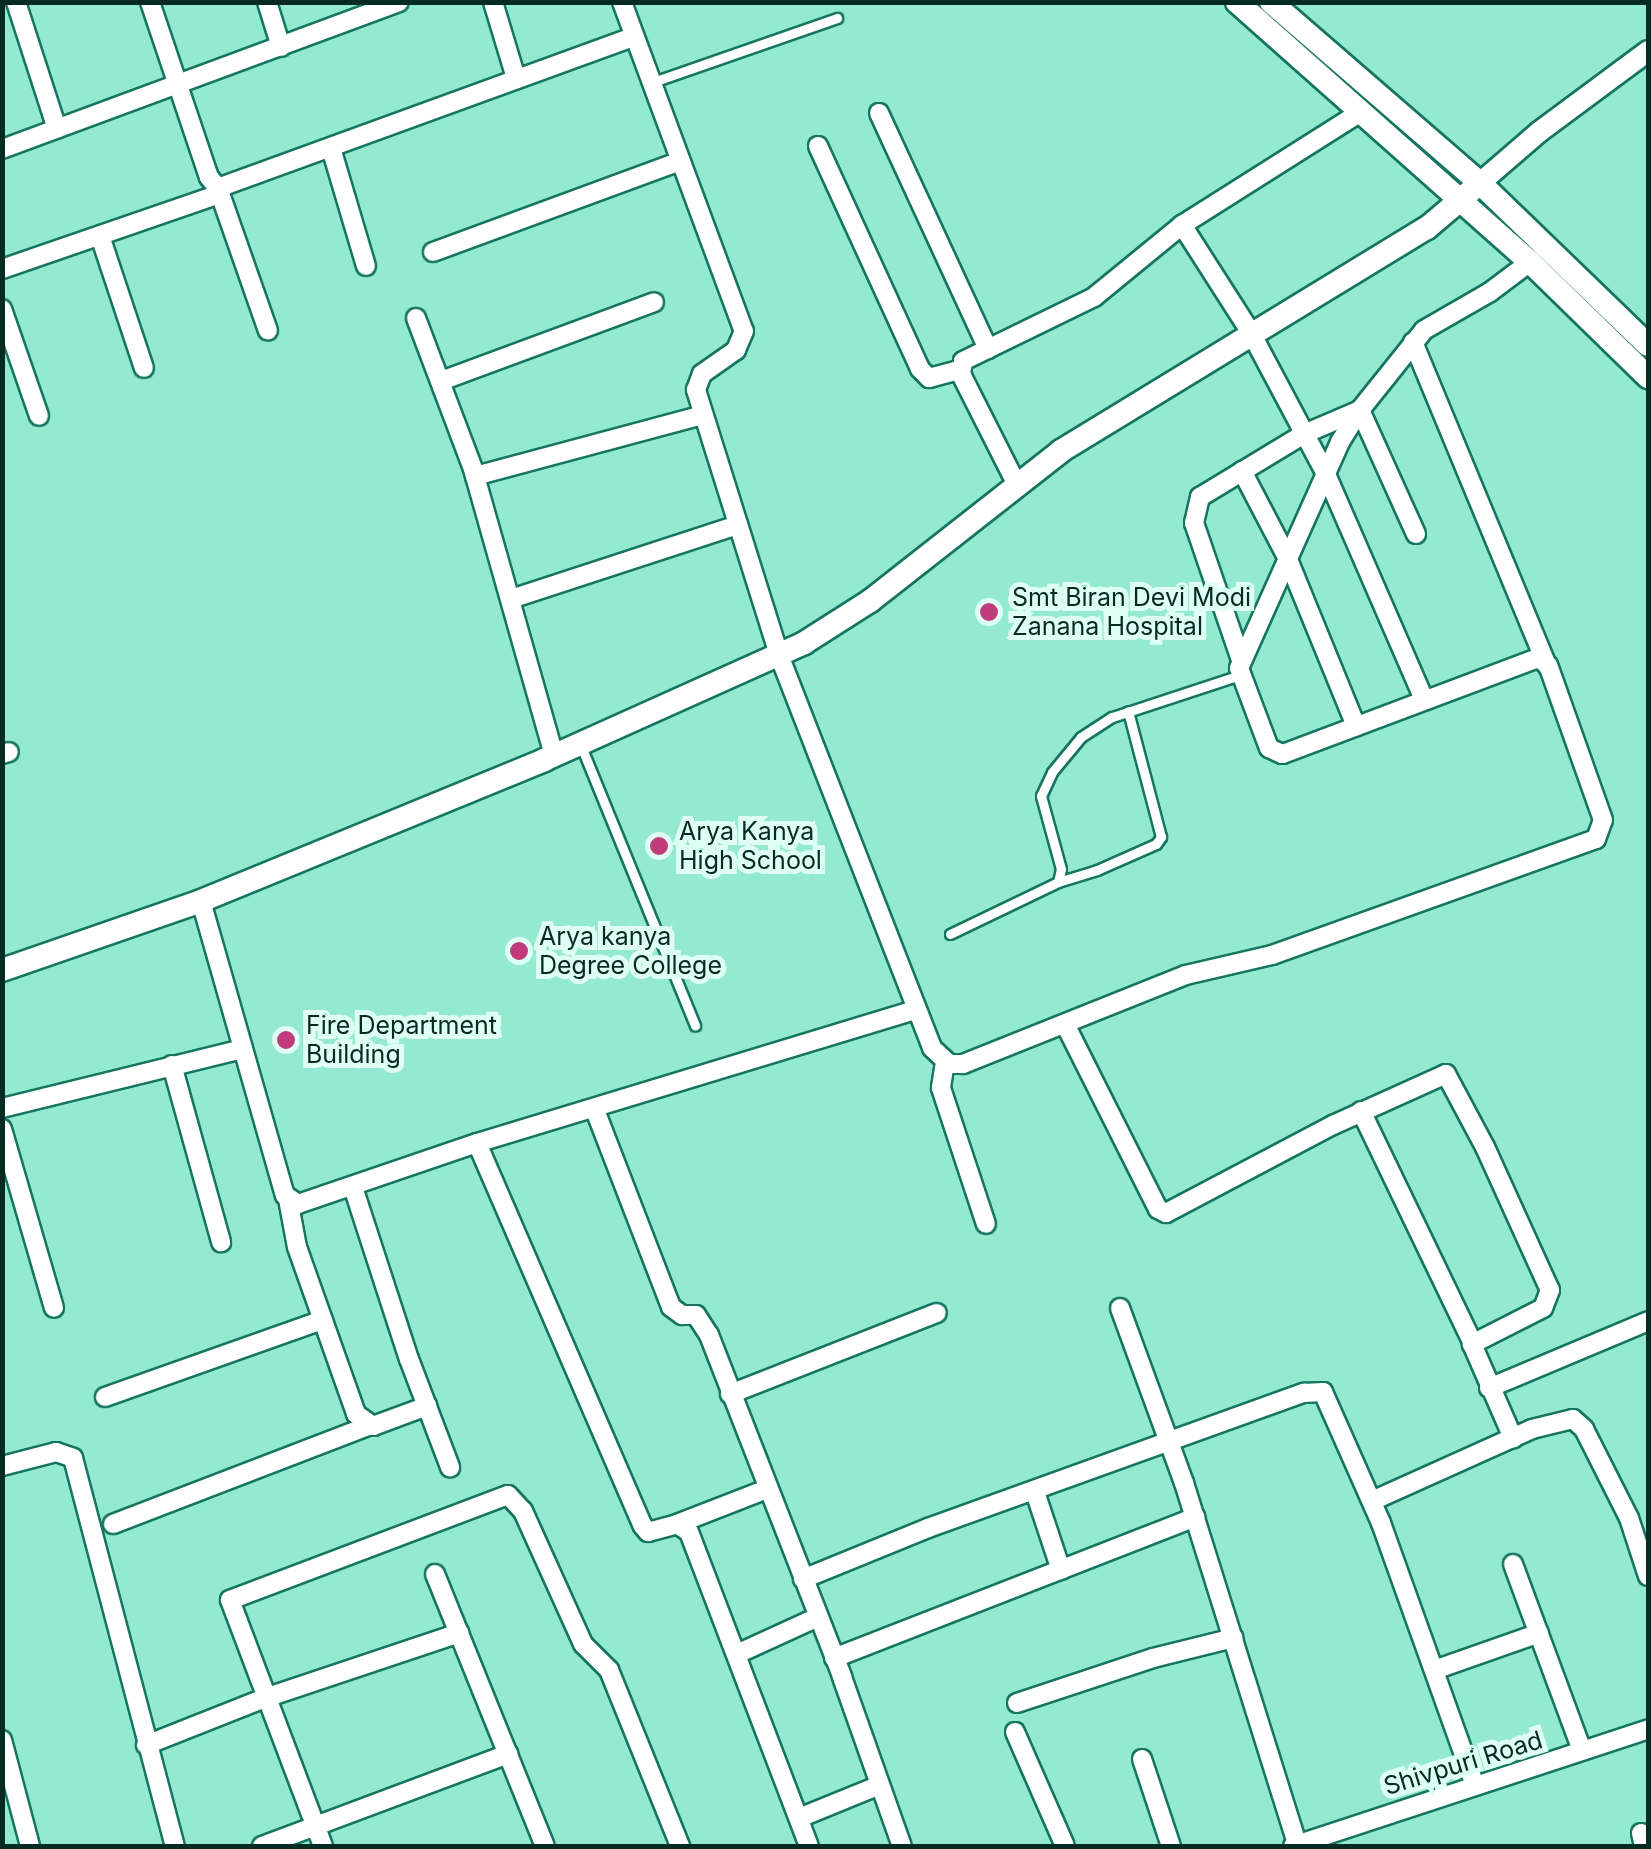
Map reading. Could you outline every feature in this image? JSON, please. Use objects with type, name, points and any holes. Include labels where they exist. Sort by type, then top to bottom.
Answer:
[{"type":"main road","points":[[1237,2],[1530,262],[1648,378]]},
{"type":"main road","points":[[1272,2],[1480,184],[1648,345]]},
{"type":"main road","points":[[2,970],[201,901],[580,744],[779,656],[870,601],[1016,483],[1251,332],[1427,228],[1480,184]]},
{"type":"street","points":[[16,2],[57,129]]},
{"type":"street","points":[[150,2],[268,331]]},
{"type":"street","points":[[267,2],[281,47]]},
{"type":"street","points":[[2,149],[398,2]]},
{"type":"street","points":[[493,2],[516,78]]},
{"type":"street","points":[[622,2],[632,38],[744,330],[736,350],[695,382],[703,415],[779,656],[916,1010],[932,1048],[945,1062],[963,1064],[1186,975],[1272,955],[1596,839],[1603,820],[1548,665],[1412,342]]},
{"type":"street","points":[[2,268],[100,236],[632,38]]},
{"type":"street","points":[[1480,184],[1539,132],[1648,51]]},
{"type":"street","points":[[959,370],[963,361],[1094,297],[1182,225],[1361,112]]},
{"type":"street","points":[[879,113],[988,349]]},
{"type":"street","points":[[818,146],[920,368],[929,378],[959,370]]},
{"type":"street","points":[[331,148],[366,266]]},
{"type":"street","points":[[433,252],[680,161]]},
{"type":"street","points":[[1182,225],[1251,332],[1326,474],[1424,699]]},
{"type":"street","points":[[100,236],[144,368]]},
{"type":"street","points":[[1240,668],[1326,474],[1360,410],[1412,342],[1530,262]]},
{"type":"street","points":[[441,381],[654,302]]},
{"type":"street","points":[[2,309],[40,416]]},
{"type":"street","points":[[416,318],[475,476],[554,755]]},
{"type":"street","points":[[959,370],[1016,483]]},
{"type":"street","points":[[1360,410],[1304,434],[1200,497],[1193,514],[1240,668],[1273,753],[1290,752],[1532,658],[1548,665]]},
{"type":"street","points":[[1360,410],[1416,534]]},
{"type":"street","points":[[475,476],[703,415]]},
{"type":"street","points":[[1242,471],[1288,557],[1356,726]]},
{"type":"street","points":[[511,599],[738,525]]},
{"type":"street","points":[[201,901],[288,1199],[289,1221],[356,1414],[368,1426]]},
{"type":"street","points":[[288,1199],[306,1203],[477,1143],[916,1010]]},
{"type":"street","points":[[1065,1024],[1161,1212],[1174,1209],[1361,1111],[1446,1074],[1485,1147],[1550,1298],[1542,1308],[1472,1342]]},
{"type":"street","points":[[2,1108],[243,1049]]},
{"type":"street","points":[[945,1062],[941,1088],[986,1224]]},
{"type":"street","points":[[172,1065],[221,1242]]},
{"type":"street","points":[[594,1110],[671,1307],[682,1316],[700,1318],[834,1658],[902,1846]]},
{"type":"street","points":[[1361,1111],[1472,1342],[1513,1438]]},
{"type":"street","points":[[2,1129],[54,1308]]},
{"type":"street","points":[[477,1143],[648,1532],[767,1489]]},
{"type":"street","points":[[353,1187],[450,1468]]},
{"type":"street","points":[[1120,1308],[1195,1518],[1296,1846]]},
{"type":"street","points":[[730,1394],[937,1313]]},
{"type":"street","points":[[105,1397],[324,1320]]},
{"type":"street","points":[[1490,1388],[1648,1321]]},
{"type":"street","points":[[802,1578],[1304,1393],[1323,1392],[1372,1501],[1437,1669],[1475,1785]]},
{"type":"street","points":[[113,1524],[426,1406]]},
{"type":"street","points":[[1372,1501],[1565,1418],[1579,1422],[1628,1518],[1648,1576]]},
{"type":"street","points":[[2,1466],[56,1452],[72,1458],[175,1846]]},
{"type":"street","points":[[1035,1492],[1061,1570]]},
{"type":"street","points":[[319,1838],[230,1611],[232,1597],[503,1495],[514,1496],[583,1644],[608,1670],[680,1846]]},
{"type":"street","points":[[834,1658],[1195,1518]]},
{"type":"street","points":[[677,1524],[689,1532],[809,1846]]},
{"type":"street","points":[[1514,1564],[1582,1751]]},
{"type":"street","points":[[436,1574],[545,1846]]},
{"type":"street","points":[[737,1654],[818,1617]]},
{"type":"street","points":[[146,1745],[265,1698],[459,1633]]},
{"type":"street","points":[[1437,1669],[1539,1634]]},
{"type":"street","points":[[1017,1703],[1153,1658],[1234,1638]]},
{"type":"street","name":"Shivpuri Road","points":[[1296,1846],[1648,1729]]},
{"type":"street","points":[[1015,1732],[1066,1846]]},
{"type":"street","points":[[2,1740],[30,1846]]},
{"type":"street","points":[[262,1846],[319,1838],[508,1754]]},
{"type":"street","points":[[1142,1759],[1171,1846]]},
{"type":"street","points":[[799,1818],[880,1785]]},
{"type":"lane","points":[[650,83],[837,18]]},
{"type":"lane","points":[[1058,882],[1060,869],[1042,804],[1043,789],[1082,737],[1128,711],[1240,668]]},
{"type":"lane","points":[[950,934],[1058,882],[1156,844],[1162,836],[1128,711]]},
{"type":"lane","points":[[580,744],[695,1026]]},
{"type":"place","name":"Smt Biran Devi Modi Zanana Hospital","points":[[989,612]]},
{"type":"place","name":"Arya Kanya High School","points":[[659,846]]},
{"type":"place","name":"Arya kanya Degree College","points":[[519,951]]},
{"type":"place","name":"Fire Department Building","points":[[286,1040]]}]
